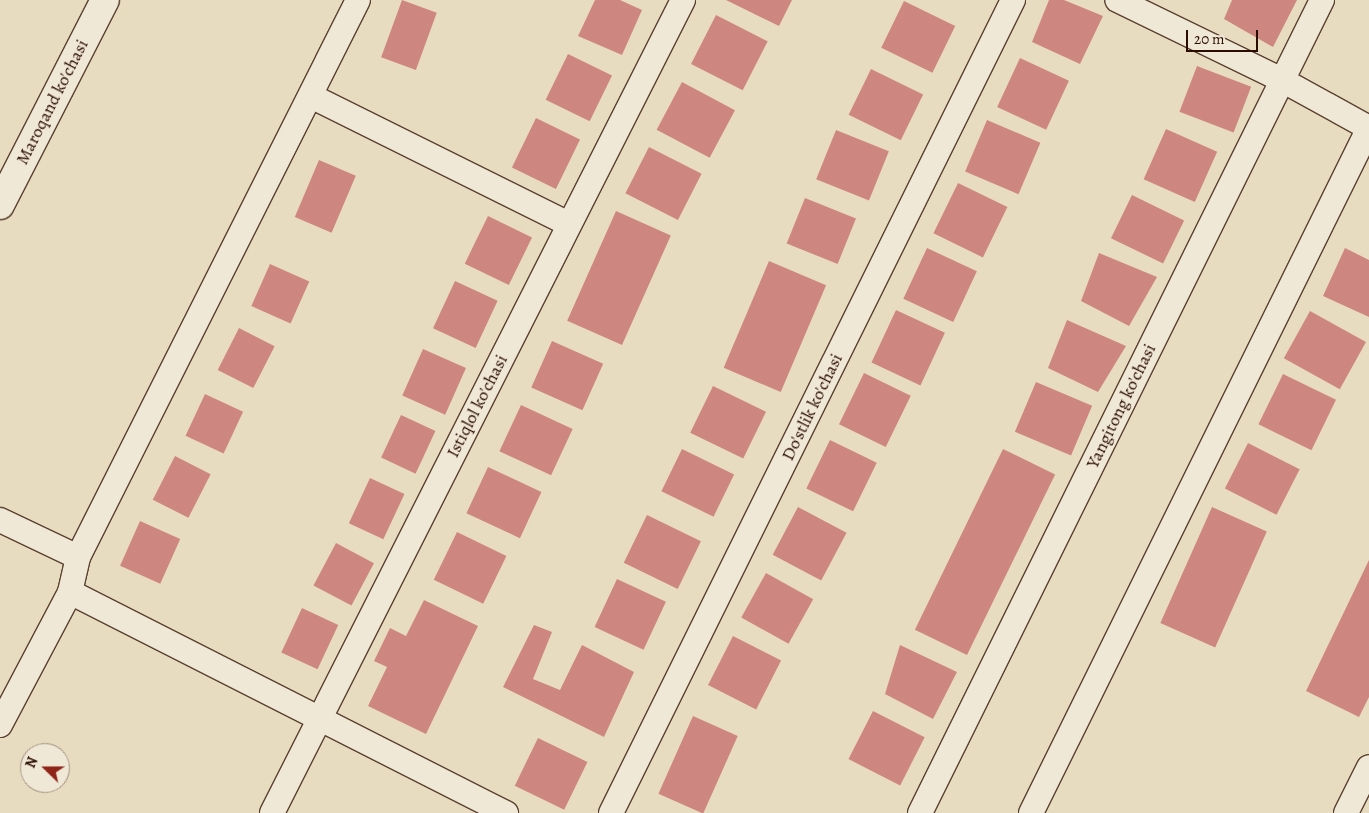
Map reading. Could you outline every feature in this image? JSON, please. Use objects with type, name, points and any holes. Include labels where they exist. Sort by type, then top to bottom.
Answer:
[{"type":"street","name":"Maroqand ko'chasi","points":[[0,205],[105,0]]},
{"type":"street","points":[[0,725],[70,592],[78,557],[358,0]]},
{"type":"street","name":"Istiqlol ko'chasi","points":[[272,813],[683,0]]},
{"type":"street","name":"Do'stlik ko'chasi","points":[[611,813],[1013,0]]},
{"type":"street","points":[[1031,813],[1369,128],[1282,80],[1117,0]]},
{"type":"street","name":"Yangitong ko'chasi","points":[[920,813],[1322,0]]},
{"type":"street","points":[[311,96],[569,224]]},
{"type":"street","points":[[0,520],[78,557]]},
{"type":"street","points":[[70,592],[319,720],[506,813]]},
{"type":"street","points":[[1346,813],[1369,767]]},
{"type":"building","points":[[402,0],[437,13],[416,70],[381,57]]},
{"type":"building","points":[[595,0],[620,0],[642,10],[622,55],[578,36]]},
{"type":"building","points":[[726,0],[792,0],[779,26]]},
{"type":"building","points":[[1049,0],[1064,0],[1103,16],[1080,64],[1032,42]]},
{"type":"building","points":[[1232,0],[1297,0],[1273,47],[1224,19]]},
{"type":"building","points":[[904,1],[955,26],[932,73],[881,48]]},
{"type":"building","points":[[716,15],[768,41],[743,90],[691,64]]},
{"type":"building","points":[[568,54],[612,75],[590,121],[546,100]]},
{"type":"building","points":[[1020,58],[1069,81],[1046,130],[997,107]]},
{"type":"building","points":[[1197,66],[1251,87],[1234,133],[1179,112]]},
{"type":"building","points":[[871,69],[923,94],[901,140],[849,115]]},
{"type":"building","points":[[682,82],[735,110],[710,158],[657,130]]},
{"type":"building","points":[[536,118],[580,139],[556,189],[512,167]]},
{"type":"building","points":[[987,120],[1040,143],[1019,194],[965,172]]},
{"type":"building","points":[[1166,129],[1217,152],[1195,202],[1144,179]]},
{"type":"building","points":[[836,130],[889,151],[869,200],[816,179]]},
{"type":"building","points":[[649,147],[702,174],[678,220],[625,193]]},
{"type":"building","points":[[319,160],[356,176],[332,233],[295,217]]},
{"type":"building","points":[[958,183],[1007,207],[983,257],[933,233]]},
{"type":"building","points":[[1132,195],[1184,220],[1163,264],[1111,238]]},
{"type":"building","points":[[805,198],[856,219],[838,264],[787,243]]},
{"type":"building","points":[[616,211],[671,235],[622,345],[567,321]]},
{"type":"building","points":[[488,216],[532,237],[509,285],[465,264]]},
{"type":"building","points":[[927,248],[977,271],[953,322],[903,299]]},
{"type":"building","points":[[1345,248],[1369,260],[1369,317],[1323,296]]},
{"type":"building","points":[[1099,253],[1157,277],[1129,326],[1081,301]]},
{"type":"building","points":[[769,261],[826,285],[781,392],[724,368]]},
{"type":"building","points":[[270,264],[309,281],[291,324],[251,306]]},
{"type":"building","points":[[455,281],[498,301],[476,348],[433,328]]},
{"type":"building","points":[[896,310],[945,333],[920,385],[871,363]]},
{"type":"building","points":[[1310,311],[1366,342],[1340,389],[1284,358]]},
{"type":"building","points":[[1067,320],[1126,346],[1098,392],[1048,368]]},
{"type":"building","points":[[239,328],[275,346],[253,388],[218,370]]},
{"type":"building","points":[[552,341],[603,364],[582,410],[531,388]]},
{"type":"building","points":[[423,349],[466,368],[445,415],[402,396]]},
{"type":"building","points":[[864,373],[911,396],[886,447],[839,424]]},
{"type":"building","points":[[1283,374],[1336,400],[1311,450],[1258,424]]},
{"type":"building","points":[[1036,382],[1092,406],[1071,456],[1015,432]]},
{"type":"building","points":[[713,386],[766,412],[743,459],[690,433]]},
{"type":"building","points":[[205,394],[243,412],[224,453],[186,436]]},
{"type":"building","points":[[521,405],[573,429],[551,475],[499,451]]},
{"type":"building","points":[[401,415],[435,431],[416,474],[381,458]]},
{"type":"building","points":[[830,440],[877,463],[853,511],[806,489]]},
{"type":"building","points":[[1248,443],[1300,469],[1277,515],[1225,488]]},
{"type":"building","points":[[682,449],[734,474],[714,517],[661,491]]},
{"type":"building","points":[[1003,449],[1055,474],[967,655],[915,630]]},
{"type":"building","points":[[175,456],[211,474],[188,518],[153,500]]},
{"type":"building","points":[[488,467],[541,492],[520,538],[466,513]]},
{"type":"building","points":[[370,478],[404,494],[383,539],[349,523]]},
{"type":"building","points":[[798,507],[847,533],[821,581],[773,555]]},
{"type":"building","points":[[1212,507],[1267,531],[1215,647],[1160,623]]},
{"type":"building","points":[[647,515],[701,541],[678,589],[624,563]]},
{"type":"building","points":[[140,521],[180,539],[160,584],[120,566]]},
{"type":"building","points":[[457,532],[506,556],[483,604],[434,580]]},
{"type":"building","points":[[336,543],[374,563],[351,606],[313,585]]},
{"type":"building","points":[[1369,560],[1369,697],[1359,717],[1306,691]]},
{"type":"building","points":[[766,573],[813,599],[789,644],[741,618]]},
{"type":"building","points":[[617,579],[666,602],[644,650],[595,627]]},
{"type":"building","points":[[424,600],[478,626],[426,734],[368,706],[387,667],[374,661],[390,628],[406,636]]},
{"type":"building","points":[[302,608],[338,625],[318,669],[281,652]]},
{"type":"building","points":[[534,625],[552,632],[533,679],[560,690],[582,645],[634,672],[604,737],[503,687]]},
{"type":"building","points":[[733,636],[781,661],[756,710],[708,685]]},
{"type":"building","points":[[900,645],[957,672],[933,719],[885,694]]},
{"type":"building","points":[[873,711],[925,737],[900,785],[848,759]]},
{"type":"building","points":[[693,716],[738,736],[703,813],[658,794]]},
{"type":"building","points":[[538,738],[587,762],[564,810],[515,786]]}]
